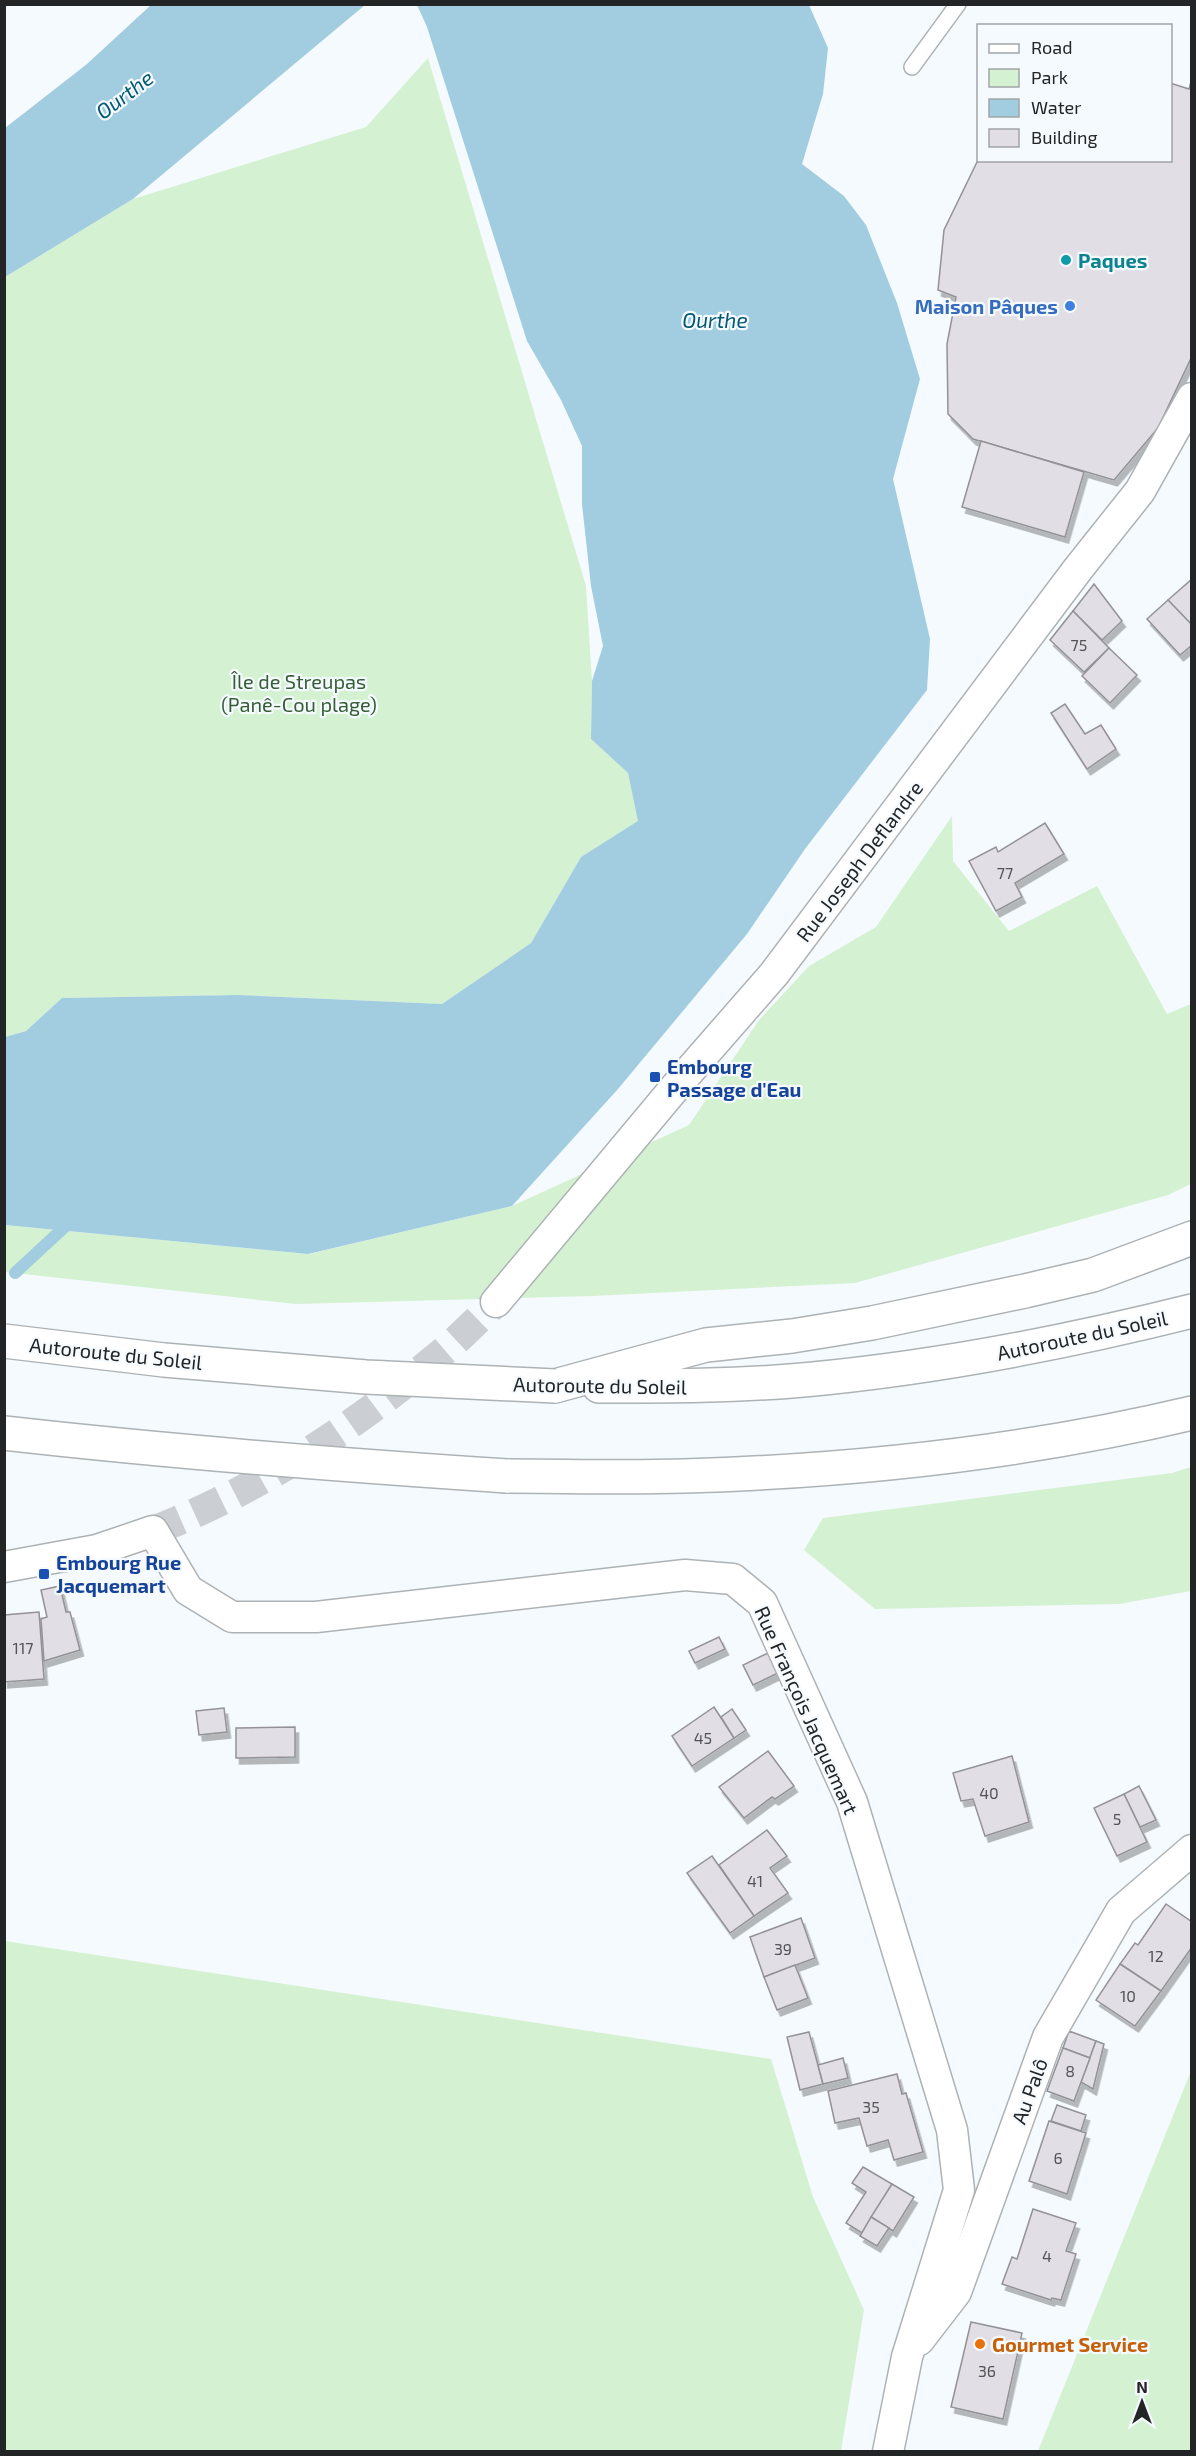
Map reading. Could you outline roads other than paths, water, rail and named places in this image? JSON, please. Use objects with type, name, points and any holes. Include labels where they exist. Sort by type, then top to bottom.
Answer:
[{"type":"highway","points":[[555,1386],[706,1345],[792,1336],[872,1323],[1024,1292],[1093,1275],[1191,1238]]},
{"type":"highway","name":"Autoroute du Soleil","points":[[4,1341],[164,1360],[342,1375],[555,1386],[718,1386],[871,1372],[984,1356],[1191,1311]]},
{"type":"highway","points":[[4,1433],[311,1463],[507,1476],[684,1476],[857,1465],[1020,1446],[1191,1413]]},
{"type":"street","name":"Rue Joseph Deflandre","points":[[496,1302],[678,1084],[774,974],[1078,569],[1140,491],[1191,398]]},
{"type":"street","name":"Rue François Jacquemart","points":[[4,1567],[97,1550],[153,1532],[188,1590],[232,1617],[316,1617],[685,1575],[733,1579],[762,1603],[852,1802],[952,2130],[958,2190],[907,2357],[888,2451]]},
{"type":"street","name":"Au Palô","points":[[907,2357],[956,2292],[1048,2037],[1121,1911],[1191,1850]]},
{"type":"lane","points":[[912,67],[958,4]]},
{"type":"water","name":"Ourthe","points":[[151,5],[365,5],[133,199],[5,277],[5,128],[87,64]]},
{"type":"water","name":"Ourthe","points":[[417,5],[809,5],[828,48],[823,94],[802,164],[844,196],[866,225],[897,303],[920,379],[893,479],[930,639],[927,690],[805,849],[747,934],[618,1089],[512,1206],[308,1254],[5,1225],[5,1037],[26,1031],[62,998],[238,995],[442,1004],[531,943],[581,857],[638,821],[628,773],[591,739],[592,681],[603,646],[591,586],[582,504],[582,446],[561,400],[527,341],[427,27]]},
{"type":"waterway","points":[[15,1273],[71,1221]]},
{"type":"tunnel","points":[[153,1531],[228,1497],[334,1436],[440,1354],[496,1302]]},
{"type":"place","name":"Paques","points":[[1066,260]]},
{"type":"place","name":"Maison Pâques","points":[[1070,306]]},
{"type":"place","name":"Embourg Passage d'Eau","points":[[655,1077]]},
{"type":"place","name":"Embourg Rue Jacquemart","points":[[44,1574]]},
{"type":"place","name":"Gourmet Service","points":[[980,2344]]},
{"type":"park label","name":"Île de Streupas (Panê-Cou plage)","points":[[299,692]]}]
